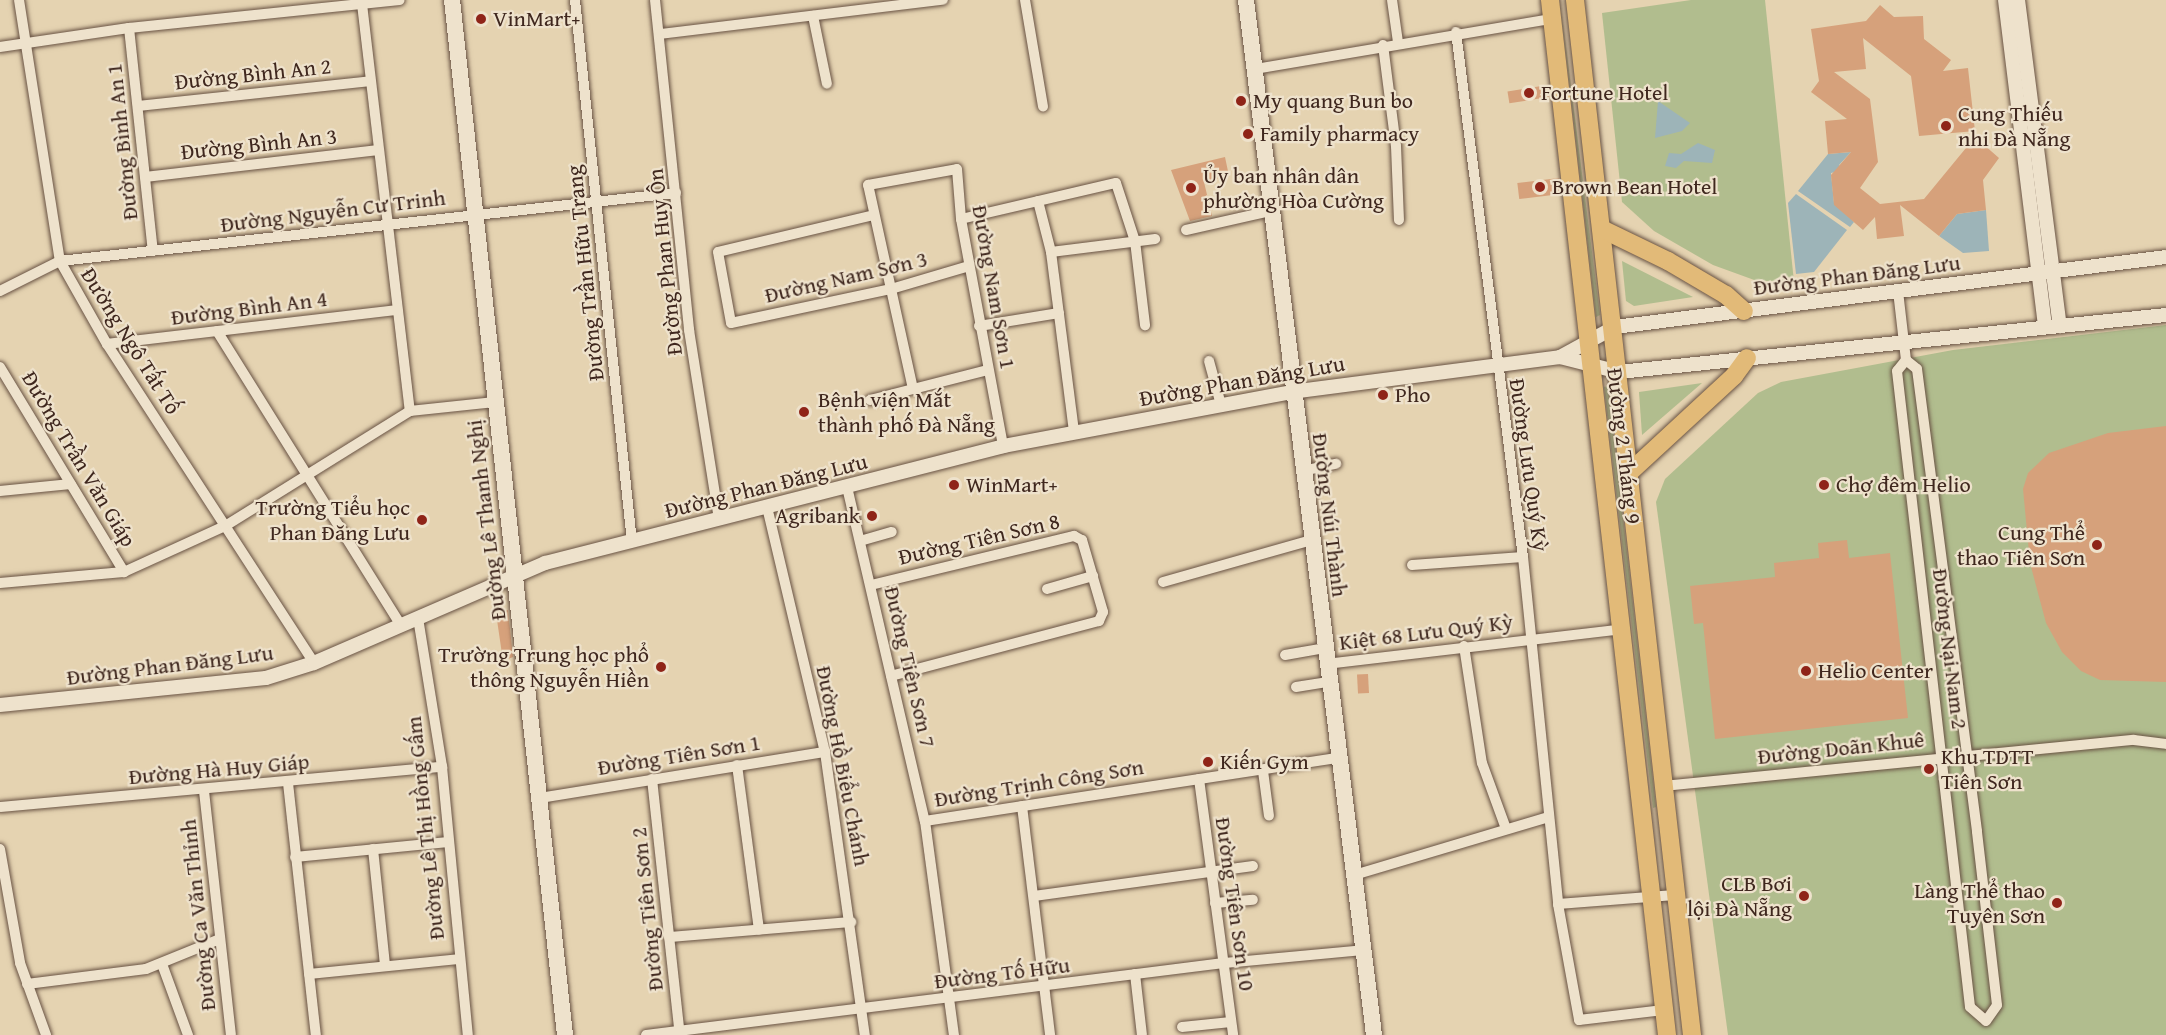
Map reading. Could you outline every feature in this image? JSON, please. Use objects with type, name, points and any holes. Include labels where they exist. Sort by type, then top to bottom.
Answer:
[{"type":"main road","name":"Đường Lê Thanh Nghị","points":[[452,0],[565,1035]]},
{"type":"main road","name":"Đường Núi Thành","points":[[1246,0],[1292,392],[1374,1035]]},
{"type":"main road","name":"Đường 2 Tháng 9","points":[[1550,0],[1587,340],[1623,629],[1650,898],[1667,1035]]},
{"type":"main road","name":"Đường 2 Tháng 9","points":[[1575,0],[1615,327],[1663,786],[1692,1035]]},
{"type":"main road","points":[[1602,229],[1668,261],[1726,295],[1744,311]]},
{"type":"main road","points":[[1630,472],[1734,376],[1747,358]]},
{"type":"street","name":"Đường Ngô Tất Tố","points":[[19,0],[60,261],[107,345],[314,663]]},
{"type":"street","points":[[0,47],[129,28],[400,0]]},
{"type":"street","name":"Đường Trần Hữu Trang","points":[[575,0],[598,200],[632,542]]},
{"type":"street","name":"Đường Phan Huy Ôn","points":[[655,0],[689,330],[718,520]]},
{"type":"street","points":[[832,0],[834,13]]},
{"type":"street","points":[[660,34],[943,0]]},
{"type":"street","points":[[1025,0],[1043,106]]},
{"type":"street","points":[[1392,0],[1398,42]]},
{"type":"street","points":[[2005,0],[2047,272],[2060,326]]},
{"type":"street","points":[[2018,0],[2047,272],[2045,327]]},
{"type":"street","points":[[362,4],[410,411]]},
{"type":"street","points":[[813,16],[827,84]]},
{"type":"street","points":[[1254,69],[1456,32],[1551,19]]},
{"type":"street","name":"Đường Bình An 1","points":[[129,28],[153,251]]},
{"type":"street","name":"Đường Lưu Quý Kỳ","points":[[1456,32],[1470,114],[1495,364],[1523,557],[1558,904],[1579,1020],[1663,1010]]},
{"type":"street","points":[[1383,45],[1396,146],[1399,220]]},
{"type":"street","name":"Đường Bình An 2","points":[[138,106],[371,81]]},
{"type":"street","name":"Đường Bình An 3","points":[[145,177],[378,150]]},
{"type":"street","name":"Đường Nam Sơn 1","points":[[874,215],[868,185],[957,170],[961,219],[1003,446]]},
{"type":"street","points":[[961,219],[1116,183],[1136,241],[1145,325]]},
{"type":"street","name":"Đường Nguyễn Cư Trinh","points":[[0,291],[60,261],[676,193]]},
{"type":"street","points":[[1038,201],[1051,252],[1074,431]]},
{"type":"street","points":[[1185,230],[1270,211]]},
{"type":"street","points":[[874,215],[914,389]]},
{"type":"street","name":"Đường Nam Sơn 3","points":[[874,215],[718,252],[731,323],[891,290],[969,266]]},
{"type":"street","points":[[1051,252],[1155,239]]},
{"type":"street","name":"Đường Phan Đăng Lưu","points":[[1560,357],[1587,340],[1615,327],[2166,256]]},
{"type":"street","name":"Đường Nại Nam 2","points":[[1898,291],[1906,360],[1917,369],[1967,755],[1997,1005],[1986,1021],[1970,1007],[1944,758],[1897,371],[1906,360]]},
{"type":"street","name":"Đường Bình An 4","points":[[107,345],[397,309]]},
{"type":"street","points":[[980,327],[1059,313]]},
{"type":"street","name":"Đường Phan Đăng Lưu","points":[[0,705],[266,678],[314,663],[418,618],[514,572],[1003,446],[1074,431],[1292,392],[1560,357],[1619,372],[2166,315]]},
{"type":"street","points":[[217,331],[401,625]]},
{"type":"street","points":[[1209,361],[1221,405]]},
{"type":"street","name":"Đường Trần Văn Giáp","points":[[0,367],[124,572]]},
{"type":"street","points":[[870,400],[988,370]]},
{"type":"street","points":[[0,583],[124,572],[225,526],[410,411],[495,402]]},
{"type":"street","points":[[1302,471],[1336,464]]},
{"type":"street","points":[[0,491],[71,484]]},
{"type":"street","name":"Đường Tiên Sơn 7","points":[[847,487],[925,821]]},
{"type":"street","name":"Đường Hồ Biểu Chánh","points":[[767,507],[825,752],[851,922],[865,1035]]},
{"type":"street","points":[[860,541],[892,532]]},
{"type":"street","name":"Đường Tiên Sơn 8","points":[[871,585],[1074,536],[1082,540],[1103,612],[1098,621],[891,676]]},
{"type":"street","points":[[1163,582],[1311,540]]},
{"type":"street","points":[[1412,565],[1523,557]]},
{"type":"street","points":[[1047,589],[1093,576]]},
{"type":"street","name":"Đường Lê Thị Hồng Gấm","points":[[418,618],[442,767],[458,959],[468,1035]]},
{"type":"street","name":"Kiệt 68 Lưu Quý Kỳ","points":[[1285,655],[1325,656],[1464,646],[1623,629]]},
{"type":"street","points":[[1464,646],[1482,763],[1505,826]]},
{"type":"street","points":[[1296,687],[1328,682]]},
{"type":"street","name":"Đường Doãn Khuê","points":[[1663,786],[2134,740],[2166,744]]},
{"type":"street","name":"Đường Tiên Sơn 1","points":[[540,798],[825,752]]},
{"type":"street","name":"Đường Trịnh Công Sơn","points":[[954,1035],[925,821],[1338,758]]},
{"type":"street","points":[[737,765],[759,930]]},
{"type":"street","name":"Đường Hà Huy Giáp","points":[[0,807],[204,791],[442,767]]},
{"type":"street","points":[[1263,771],[1269,816]]},
{"type":"street","name":"Đường Tiên Sơn 2","points":[[652,779],[680,1033]]},
{"type":"street","name":"Đường Tiên Sơn 10","points":[[1199,779],[1233,1035]]},
{"type":"street","points":[[288,783],[316,1035]]},
{"type":"street","name":"Đường Ca Văn Thỉnh","points":[[204,791],[231,1035]]},
{"type":"street","points":[[1022,806],[1050,1035]]},
{"type":"street","points":[[1354,875],[1505,826],[1548,817]]},
{"type":"street","points":[[296,857],[448,842]]},
{"type":"street","points":[[0,849],[1,866],[27,984],[45,1035]]},
{"type":"street","points":[[373,849],[385,964]]},
{"type":"street","points":[[1034,896],[1253,866]]},
{"type":"street","points":[[1558,904],[1675,895]]},
{"type":"street","points":[[1215,903],[1253,900]]},
{"type":"street","points":[[669,937],[851,922]]},
{"type":"street","points":[[27,984],[162,964],[220,939]]},
{"type":"street","name":"Đường Tố Hữu","points":[[646,1035],[680,1033],[950,1000],[1224,963],[1363,950]]},
{"type":"street","points":[[309,974],[385,964],[458,959]]},
{"type":"street","points":[[162,964],[188,1035]]},
{"type":"street","points":[[1136,974],[1142,1035]]},
{"type":"street","points":[[1182,1027],[1231,1022]]},
{"type":"green space","points":[[1560,0],[1600,315],[1596,317]]},
{"type":"green space","points":[[1691,0],[1765,0],[1794,282],[1757,281],[1713,265],[1654,231],[1622,202],[1602,13]]},
{"type":"green space","points":[[1622,261],[1693,297],[1634,306],[1626,301]]},
{"type":"green space","name":"Khu TDTT Tiên Sơn","points":[[2166,325],[2166,1035],[1728,1035],[1656,502],[1665,479],[1758,393],[1781,382],[1953,350]]},
{"type":"green space","points":[[1702,383],[1642,435],[1639,392]]},
{"type":"green space","points":[[1608,386],[1656,807],[1653,808],[1604,387]]},
{"type":"water","points":[[1658,101],[1690,123],[1682,131],[1655,138]]},
{"type":"water","points":[[1698,143],[1715,150],[1712,163],[1684,161],[1676,168],[1665,166],[1669,153],[1681,154]]},
{"type":"water","points":[[1851,152],[1839,165],[1844,170],[1831,173],[1834,203],[1854,222],[1850,227],[1798,191],[1828,154]]},
{"type":"water","points":[[1796,194],[1847,230],[1814,272],[1796,274],[1788,203]]},
{"type":"water","points":[[1986,210],[1989,251],[1963,253],[1939,236],[1957,214]]},
{"type":"building","name":"Cung Thiếu nhi Đà Nẵng","points":[[1880,5],[1894,17],[1923,16],[1924,39],[1951,60],[1943,71],[1968,68],[1975,131],[1919,136],[1911,76],[1863,38],[1866,69],[1834,72],[1870,99],[1878,162],[1860,188],[1880,204],[1924,199],[1975,137],[1999,158],[1983,180],[1986,210],[1957,214],[1939,236],[1900,205],[1904,236],[1877,239],[1875,217],[1863,230],[1834,205],[1831,175],[1851,152],[1828,154],[1825,121],[1847,119],[1811,92],[1819,81],[1811,29],[1866,21]]},
{"type":"building","name":"Fortune Hotel","points":[[1548,85],[1550,97],[1509,103],[1508,91]]},
{"type":"building","name":"Ủy ban nhân dân phường Hòa Cường","points":[[1225,157],[1229,176],[1204,182],[1212,216],[1190,221],[1171,170]]},
{"type":"building","name":"Brown Bean Hotel","points":[[1559,178],[1561,194],[1519,199],[1517,183]]},
{"type":"building","name":"Cung Thể thao Tiên Sơn","points":[[2166,426],[2166,682],[2100,680],[2081,671],[2062,652],[2046,623],[2030,563],[2023,489],[2028,473],[2049,453],[2108,433]]},
{"type":"building","name":"Helio Center","points":[[1847,540],[1849,558],[1890,553],[1908,718],[1715,739],[1703,623],[1694,624],[1690,586],[1775,577],[1774,563],[1819,558],[1818,543]]},
{"type":"building","points":[[508,610],[513,657],[503,661],[496,613]]},
{"type":"building","points":[[1368,674],[1369,693],[1358,694],[1357,675]]},
{"type":"place","name":"VinMart+","points":[[481,19]]},
{"type":"place","name":"Fortune Hotel","points":[[1529,93]]},
{"type":"place","name":"My quang Bun bo","points":[[1241,101]]},
{"type":"place","name":"Cung Thiếu nhi Đà Nẵng","points":[[1946,126]]},
{"type":"place","name":"Family pharmacy","points":[[1248,134]]},
{"type":"place","name":"Brown Bean Hotel","points":[[1540,187]]},
{"type":"place","name":"Ủy ban nhân dân phường Hòa Cường","points":[[1191,188]]},
{"type":"place","name":"Pho","points":[[1383,395]]},
{"type":"place","name":"Bệnh viện Mắt thành phố Đà Nẵng","points":[[804,412]]},
{"type":"place","name":"WinMart+","points":[[954,485]]},
{"type":"place","name":"Chợ đêm Helio","points":[[1824,485]]},
{"type":"place","name":"Agribank","points":[[872,516]]},
{"type":"place","name":"Trường Tiểu học Phan Đăng Lưu","points":[[422,520]]},
{"type":"place","name":"Cung Thể thao Tiên Sơn","points":[[2097,545]]},
{"type":"place","name":"Trường Trung học phổ thông Nguyễn Hiền","points":[[661,667]]},
{"type":"place","name":"Helio Center","points":[[1806,671]]},
{"type":"place","name":"Kiến Gym","points":[[1208,762]]},
{"type":"place","name":"Khu TDTT Tiên Sơn","points":[[1929,769]]},
{"type":"place","name":"CLB Bơi lội Đà Nẵng","points":[[1804,896]]},
{"type":"place","name":"Làng Thể thao Tuyên Sơn","points":[[2057,903]]}]
